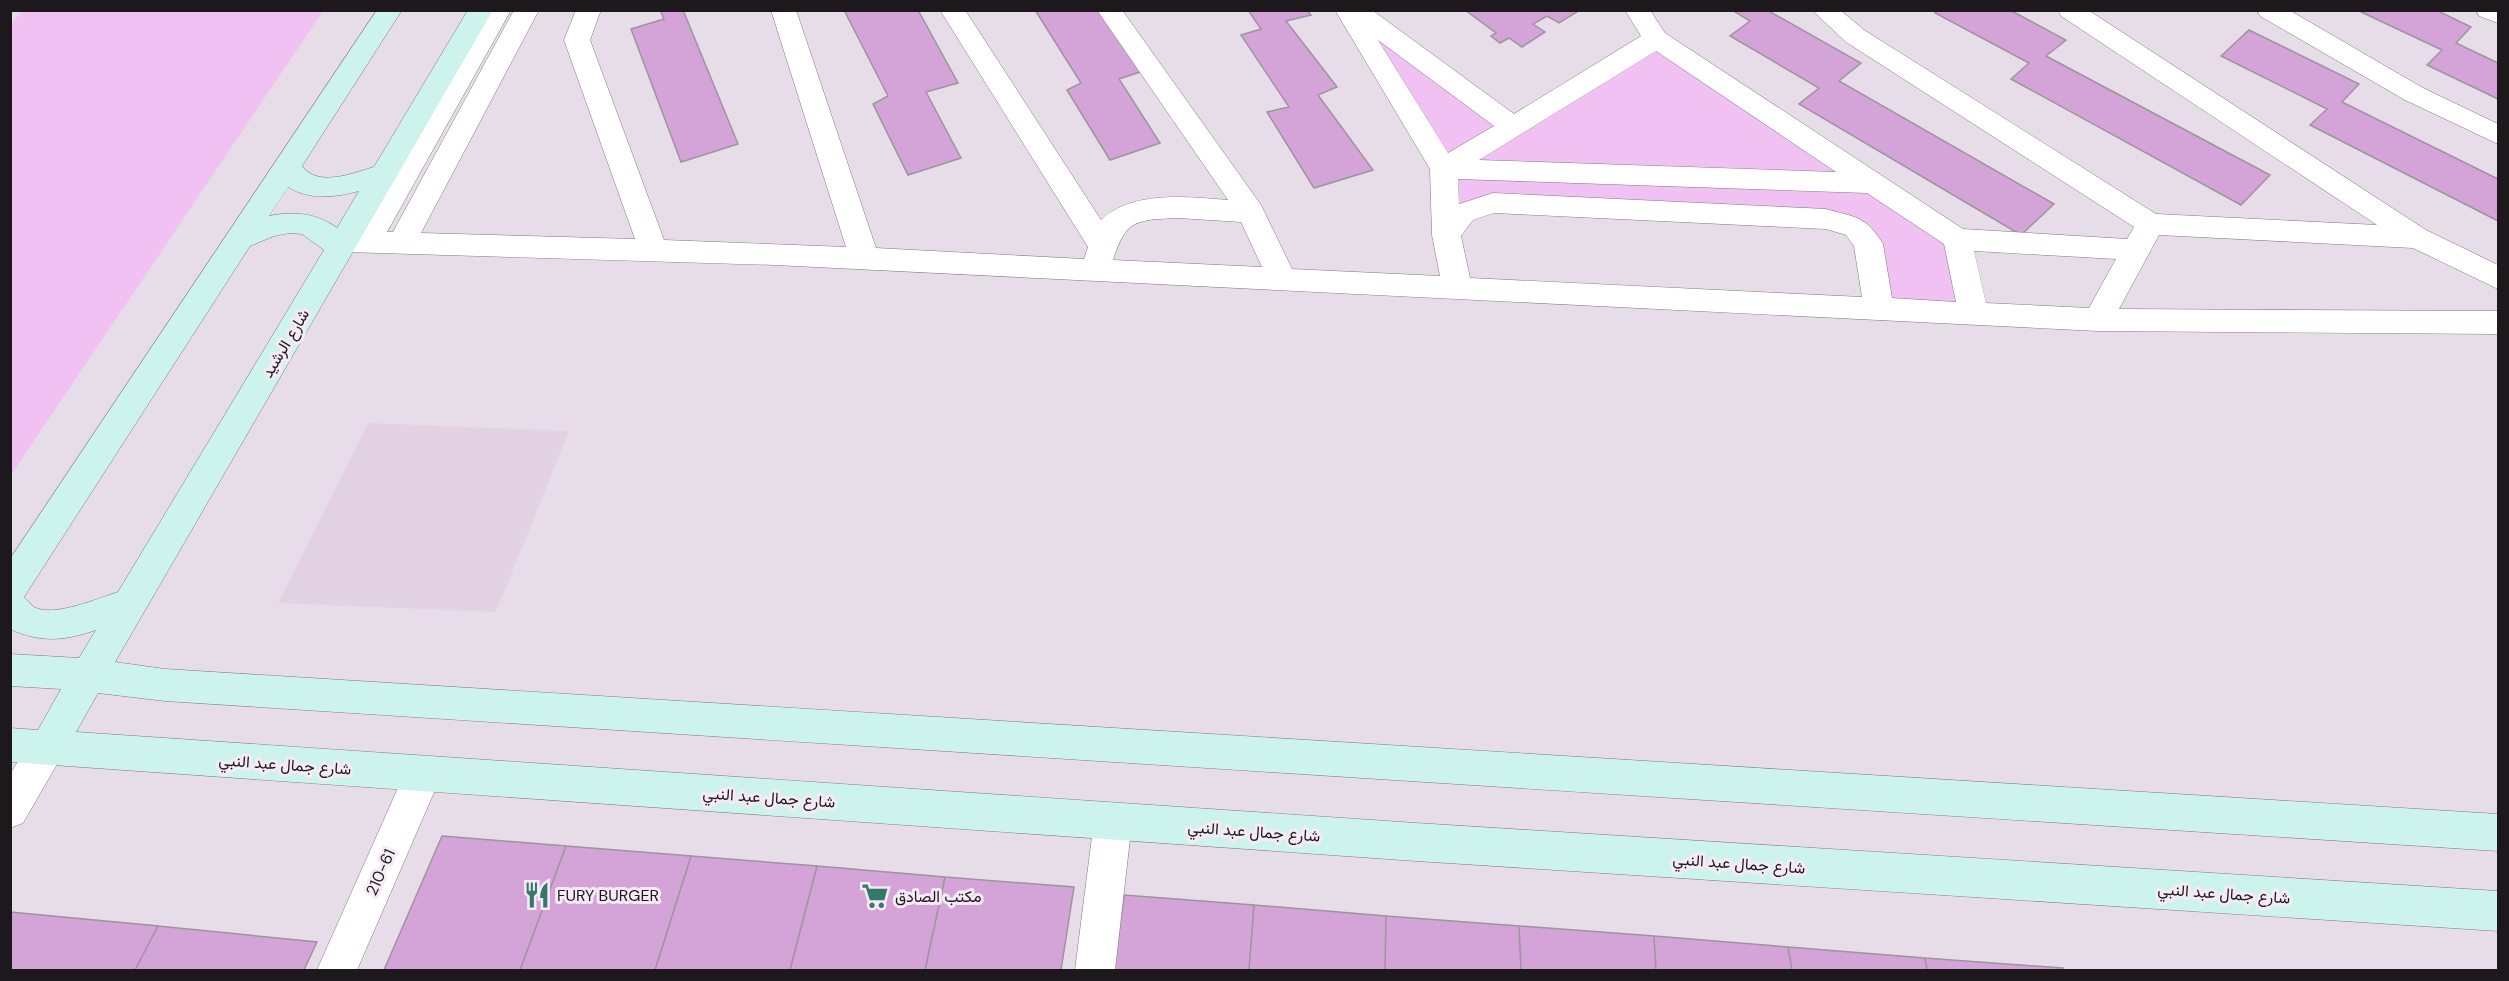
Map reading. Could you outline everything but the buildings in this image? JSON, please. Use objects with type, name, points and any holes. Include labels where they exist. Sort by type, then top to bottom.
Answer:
[{"type":"street","points":[[10,589],[390,10]]},
{"type":"street","name":"شارع الرشيد","points":[[48,747],[130,603],[352,244],[387,173],[481,10]]},
{"type":"street","points":[[352,244],[499,10]]},
{"type":"street","points":[[402,242],[527,10]]},
{"type":"street","points":[[589,10],[577,39],[653,249]]},
{"type":"street","points":[[783,10],[865,259]]},
{"type":"street","points":[[952,10],[1099,259]]},
{"type":"street","points":[[1109,10],[1251,212],[1282,279]]},
{"type":"street","points":[[1347,10],[1444,169],[1446,235],[1458,289]]},
{"type":"street","points":[[1355,10],[1513,127]]},
{"type":"street","points":[[1637,10],[1656,39],[1957,239],[2135,250]]},
{"type":"street","points":[[1824,10],[1855,36],[2150,224],[2418,238]]},
{"type":"street","points":[[2070,10],[2418,238],[2499,278]]},
{"type":"street","points":[[2269,10],[2414,94],[2499,135]]},
{"type":"street","points":[[2488,10],[2499,15]]},
{"type":"street","points":[[1444,169],[1656,39]]},
{"type":"street","points":[[288,167],[298,181],[320,187],[348,184],[387,173]]},
{"type":"street","points":[[1444,169],[1872,183]]},
{"type":"street","points":[[1446,235],[1463,213],[1493,204],[1826,219],[1856,228],[1868,244],[1874,268],[1879,310]]},
{"type":"street","points":[[1099,259],[1112,227],[1132,212],[1156,208],[1251,212]]},
{"type":"street","points":[[242,238],[271,226],[299,224],[352,244],[402,242],[653,249],[865,259],[1099,259],[1282,279],[1879,310],[2098,320],[2499,324]]},
{"type":"street","points":[[2098,320],[2150,224]]},
{"type":"street","points":[[1957,239],[1974,314]]},
{"type":"street","points":[[10,606],[17,616],[44,625],[80,620],[130,603]]},
{"type":"street","points":[[10,670],[89,675],[165,685],[2499,833]]},
{"type":"street","name":"شارع جمال عبد النبي","points":[[10,745],[1113,821],[2499,910]]},
{"type":"street","points":[[10,810],[48,747]]},
{"type":"street","name":"210-61","points":[[337,970],[423,774]]},
{"type":"street","points":[[1095,970],[1113,821]]},
{"type":"shaded area","points":[[23,10],[323,11],[11,475],[10,25]]},
{"type":"shaded area","points":[[1355,11],[1513,127],[1656,39],[1957,239],[1974,314],[1879,310],[1856,228],[1493,203],[1446,235],[1444,169]]},
{"type":"shaded area","points":[[368,423],[569,431],[496,612],[278,603]]},
{"type":"place","name":"FURY BURGER","points":[[537,895]]},
{"type":"place","name":"مكتب الصادق","points":[[875,896]]}]
